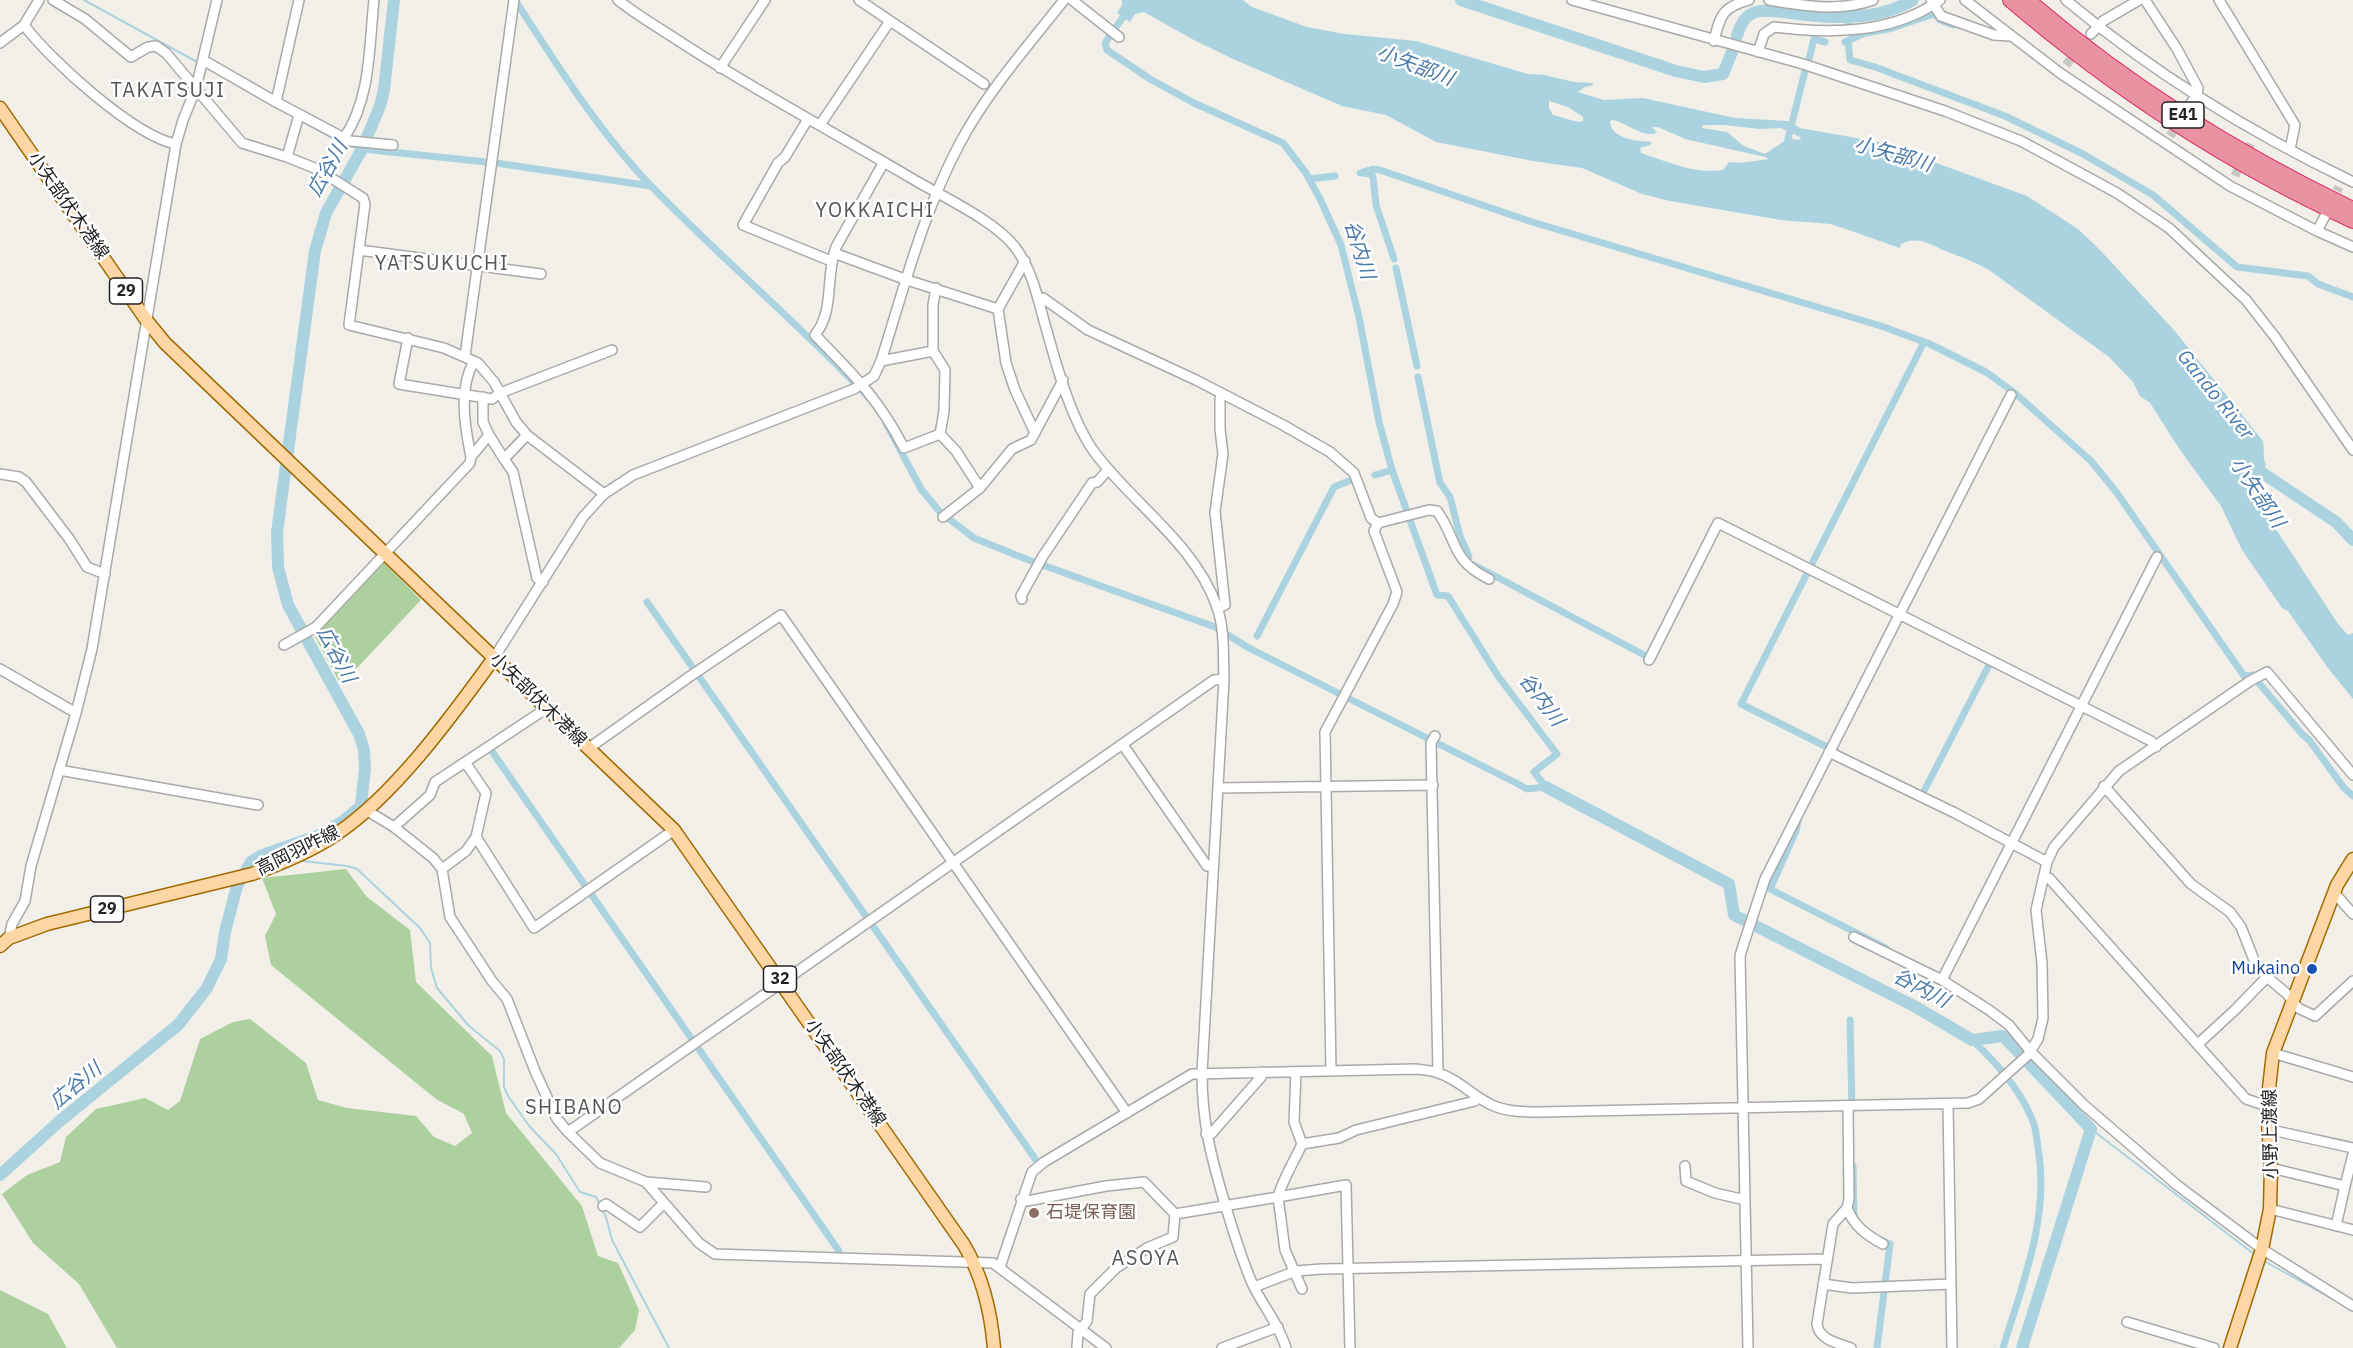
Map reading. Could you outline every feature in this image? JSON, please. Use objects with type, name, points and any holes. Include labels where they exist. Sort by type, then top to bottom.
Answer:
[{"type":"highway","points":[[2003,0],[2103,73]]},
{"type":"highway","name":"E41","points":[[2010,0],[2103,73],[2184,129],[2232,158],[2353,221]]},
{"type":"highway","name":"E41","points":[[2028,0],[2108,63],[2191,120],[2282,173],[2353,209]]},
{"type":"main road","name":"小矢部伏木港線","points":[[0,108],[147,321],[165,343],[293,468],[674,830],[951,1224],[973,1262],[985,1294],[994,1348]]},
{"type":"main road","name":"高岡羽咋線","points":[[5,942],[47,924],[227,882],[252,874],[276,866],[335,836],[390,788],[459,706],[494,658]]},
{"type":"main road","name":"小野上渡線","points":[[2230,1348],[2262,1249],[2270,1209],[2271,1168],[2267,1106],[2273,1053],[2337,885],[2353,859]]},
{"type":"street","points":[[0,43],[24,25],[39,0]]},
{"type":"street","points":[[53,0],[85,19],[131,57],[147,47],[156,46],[166,53],[242,143],[287,157],[317,170],[363,198],[365,204],[349,325],[408,338],[474,361],[486,371],[516,422],[527,435],[604,494]]},
{"type":"street","points":[[5,942],[25,901],[31,866],[76,714],[92,649],[176,144],[196,88],[217,0]]},
{"type":"street","points":[[276,102],[299,0]]},
{"type":"street","points":[[344,138],[355,121],[364,94],[374,0]]},
{"type":"street","points":[[465,356],[514,0]]},
{"type":"street","points":[[720,68],[765,0]]},
{"type":"street","points":[[859,0],[984,84]]},
{"type":"street","points":[[494,658],[583,517],[604,494],[633,475],[860,386],[874,376],[881,361],[936,192],[972,123],[1064,0]]},
{"type":"street","points":[[1072,0],[1119,37]]},
{"type":"street","points":[[1572,0],[1854,80],[1945,111],[2021,141],[2117,193],[2169,228],[2246,300],[2275,337],[2353,450]]},
{"type":"street","points":[[1714,41],[1718,23],[1731,5],[1749,0]]},
{"type":"street","points":[[1769,0],[1830,7],[1854,6],[1873,0]]},
{"type":"street","points":[[1965,0],[2010,36],[2063,69],[2230,186],[2353,247]]},
{"type":"street","points":[[2066,0],[2094,30],[2194,99],[2255,137],[2290,149],[2341,182],[2353,182]]},
{"type":"street","points":[[2094,30],[2139,0]]},
{"type":"street","points":[[2145,0],[2178,49],[2198,88],[2194,99]]},
{"type":"street","points":[[2219,0],[2295,125],[2290,149]]},
{"type":"street","points":[[623,2],[720,68],[936,192],[1004,235],[1024,261],[1039,298],[1063,380],[1093,451],[1185,552],[1201,575],[1218,608],[1223,644],[1224,679],[1202,1073],[1204,1123],[1225,1205],[1254,1287],[1278,1327],[1286,1348]]},
{"type":"street","points":[[1758,52],[1764,34],[1774,27],[1813,32],[1884,26],[1928,10],[1935,2],[1941,16],[1994,35],[2010,36]]},
{"type":"street","points":[[820,125],[890,21]]},
{"type":"street","points":[[24,25],[55,60],[120,115],[167,142],[176,144]]},
{"type":"street","points":[[202,64],[276,102],[298,119],[344,138],[393,145]]},
{"type":"street","points":[[808,118],[785,157],[778,163],[743,225],[832,257],[998,309]]},
{"type":"street","points":[[287,157],[298,119]]},
{"type":"street","points":[[884,162],[832,257],[825,321],[815,335],[893,425],[904,448],[940,434]]},
{"type":"street","points":[[2230,186],[2235,176]]},
{"type":"street","points":[[2317,231],[2325,216]]},
{"type":"street","points":[[359,250],[541,274]]},
{"type":"street","points":[[1024,261],[998,309],[1005,363],[1035,433]]},
{"type":"street","points":[[936,288],[933,305],[933,351],[945,370],[944,411],[940,434]]},
{"type":"street","points":[[1039,298],[1043,298],[1088,330],[1196,380],[1283,424],[1330,452],[1354,473],[1371,518],[1382,523]]},
{"type":"street","points":[[408,338],[399,384],[492,399],[500,393],[612,350]]},
{"type":"street","points":[[881,361],[933,351]]},
{"type":"street","points":[[471,458],[464,422],[465,384],[474,361]]},
{"type":"street","points":[[943,517],[980,488],[1012,449],[1028,442],[1063,380]]},
{"type":"street","points":[[1218,608],[1225,605],[1215,512],[1223,454],[1220,429],[1222,394]]},
{"type":"street","points":[[1748,1348],[1740,956],[1765,879],[2011,395]]},
{"type":"street","points":[[483,397],[483,422],[513,472],[537,578],[543,582]]},
{"type":"street","points":[[940,434],[956,452],[980,488]]},
{"type":"street","points":[[284,645],[316,627],[470,463],[471,458],[489,435]]},
{"type":"street","points":[[504,459],[527,435]]},
{"type":"street","points":[[1022,599],[1021,596],[1039,563],[1092,483],[1097,482],[1108,470]]},
{"type":"street","points":[[0,474],[19,477],[26,482],[70,540],[87,567],[105,574]]},
{"type":"street","points":[[1331,1070],[1325,732],[1393,604],[1397,592],[1374,531],[1382,523],[1429,510],[1437,510],[1445,522],[1452,542],[1467,566],[1488,579]]},
{"type":"street","points":[[1649,660],[1718,523],[2151,741],[2156,747]]},
{"type":"street","points":[[1942,980],[2157,557]]},
{"type":"street","points":[[589,748],[688,677],[781,615],[1127,1113]]},
{"type":"street","points":[[0,669],[76,714]]},
{"type":"street","points":[[1000,1267],[1021,1199],[1032,1172],[1044,1162],[1192,1074],[1415,1069],[1438,1072],[1451,1078],[1477,1098],[1495,1107],[1510,1111],[1540,1112],[1948,1104],[1968,1103],[1979,1099],[2027,1056],[2038,1040],[2043,1018],[2042,963],[2036,910],[2047,862],[2054,847],[2119,771],[2250,681],[2267,672],[2353,775]]},
{"type":"street","points":[[568,1132],[1214,680],[1224,679]]},
{"type":"street","points":[[394,827],[430,795],[435,782],[547,708]]},
{"type":"street","points":[[1433,739],[1438,1072]]},
{"type":"street","points":[[1123,745],[1208,866],[1213,866]]},
{"type":"street","points":[[1829,752],[1955,813],[2047,862]]},
{"type":"street","points":[[442,869],[466,851],[476,837],[486,793],[465,762]]},
{"type":"street","points":[[59,770],[258,805]]},
{"type":"street","points":[[1218,788],[1433,785]]},
{"type":"street","points":[[2104,786],[2192,884],[2230,912],[2241,927],[2254,960],[2266,977],[2298,1008],[2315,1016],[2353,981]]},
{"type":"street","points":[[366,810],[394,827],[433,858],[442,869],[450,917],[492,981],[507,999],[535,1071],[557,1119],[568,1132],[600,1163],[646,1182],[706,1187]]},
{"type":"street","points":[[476,837],[534,928],[674,830]]},
{"type":"street","points":[[2043,878],[2049,878],[2246,1099],[2267,1106]]},
{"type":"street","points":[[2338,897],[2353,914]]},
{"type":"street","points":[[1854,937],[1942,980],[2009,1025],[2027,1056],[2177,1185],[2262,1249],[2353,1306]]},
{"type":"street","points":[[2198,1044],[2266,977]]},
{"type":"street","points":[[2273,1053],[2353,1077]]},
{"type":"street","points":[[1206,1134],[1211,1134],[1261,1077],[1261,1072]]},
{"type":"street","points":[[1296,1072],[1294,1122],[1302,1144],[1289,1173],[1282,1182],[1278,1197],[1285,1250],[1296,1270],[1302,1288]]},
{"type":"street","points":[[1302,1144],[1339,1138],[1356,1130],[1475,1101],[1477,1098]]},
{"type":"street","points":[[1948,1104],[1952,1348]]},
{"type":"street","points":[[1848,1106],[1849,1199],[1847,1208],[1833,1224],[1817,1324],[1818,1332],[1822,1336],[1851,1348]]},
{"type":"street","points":[[2267,1129],[2353,1148]]},
{"type":"street","points":[[2336,1226],[2353,1154]]},
{"type":"street","points":[[1685,1166],[1686,1181],[1715,1193],[1745,1200]]},
{"type":"street","points":[[2271,1168],[2345,1186]]},
{"type":"street","points":[[646,1182],[699,1243],[715,1254],[993,1263],[1106,1348]]},
{"type":"street","points":[[1021,1199],[1027,1201],[1106,1186],[1144,1182],[1175,1214],[1173,1237],[1147,1248],[1116,1268],[1090,1294],[1087,1321],[1077,1337],[1077,1348]]},
{"type":"street","points":[[1175,1214],[1346,1185],[1350,1348]]},
{"type":"street","points":[[603,1206],[606,1204],[640,1227],[663,1204]]},
{"type":"street","points":[[1847,1208],[1859,1228],[1883,1244]]},
{"type":"street","points":[[2270,1209],[2353,1230]]},
{"type":"street","points":[[1254,1287],[1296,1270],[1826,1259]]},
{"type":"street","points":[[1822,1284],[1852,1288],[1951,1284]]},
{"type":"street","points":[[2127,1322],[2214,1348]]},
{"type":"street","points":[[1222,1348],[1278,1327]]},
{"type":"green space","points":[[380,562],[383,562],[421,600],[341,685],[314,635]]},
{"type":"green space","points":[[346,869],[366,896],[410,930],[416,982],[492,1056],[506,1113],[582,1206],[598,1256],[618,1263],[639,1310],[635,1330],[619,1348],[117,1348],[79,1284],[33,1243],[2,1194],[27,1175],[60,1162],[66,1137],[96,1109],[145,1098],[168,1110],[180,1101],[200,1039],[233,1022],[250,1019],[306,1063],[318,1100],[347,1108],[416,1116],[434,1137],[455,1146],[472,1133],[464,1114],[436,1099],[271,965],[265,936],[276,914],[262,878]]},
{"type":"green space","points":[[0,1290],[48,1314],[67,1348],[0,1348]]},
{"type":"water","name":"小矢部川","points":[[1122,0],[1243,0],[1252,7],[1307,27],[1345,34],[1416,41],[1528,74],[1592,83],[1594,85],[1578,92],[1604,100],[1643,98],[1735,118],[1788,121],[1800,128],[1879,142],[1907,155],[1928,160],[2027,196],[2078,229],[2100,250],[2174,330],[2263,441],[2266,465],[2250,487],[2251,491],[2338,624],[2348,635],[2353,633],[2353,699],[2288,611],[2282,608],[2242,550],[2221,506],[2180,450],[2150,403],[2140,396],[2133,382],[2109,357],[1989,270],[1924,242],[1907,241],[1901,244],[1900,248],[1831,224],[1781,220],[1670,201],[1642,194],[1582,168],[1436,142],[1386,115],[1342,106],[1233,59],[1144,12],[1135,14],[1130,22],[1117,13]],"holes":[[[1549,101],[1568,107],[1583,117],[1583,121],[1578,122],[1553,115],[1549,108]],[[1613,120],[1646,134],[1657,133],[1652,127],[1658,127],[1685,139],[1769,159],[1740,163],[1729,162],[1723,170],[1692,169],[1641,153],[1640,148],[1652,142],[1620,136],[1615,132],[1610,121]],[[1702,126],[1781,128],[1801,139],[1789,138],[1765,154],[1744,146],[1727,132],[1702,128]]]},
{"type":"waterway","points":[[84,0],[199,63]]},
{"type":"waterway","name":"広谷川","points":[[0,1175],[61,1120],[178,1025],[207,988],[221,959],[225,932],[237,886],[251,862],[260,856],[320,835],[342,822],[361,806],[365,768],[364,750],[359,734],[288,605],[278,567],[277,532],[315,251],[326,213],[362,149],[380,106],[384,90],[394,0]]},
{"type":"waterway","points":[[515,0],[579,97],[633,166],[679,214],[868,397]]},
{"type":"waterway","name":"谷内川","points":[[1135,0],[1105,43],[1107,50],[1150,79],[1194,103],[1283,143],[1306,173],[1321,201],[1341,245],[1359,317],[1379,422],[1392,470],[1437,595],[1448,596],[1498,676],[1557,754],[1534,772],[1546,787]]},
{"type":"waterway","points":[[1461,0],[1676,71],[1704,77],[1723,74],[1732,52]]},
{"type":"waterway","points":[[1737,36],[1746,18],[1752,13],[1761,11],[1827,17],[1872,15],[1900,7],[1913,0]]},
{"type":"waterway","points":[[1845,42],[1865,33],[1889,29],[1931,15],[1936,15],[1940,20],[1953,25]]},
{"type":"waterway","points":[[1848,18],[1848,23]]},
{"type":"waterway","points":[[1808,63],[1814,39],[1825,42]]},
{"type":"waterway","points":[[1848,41],[1850,60],[1875,67],[2005,116],[2083,154],[2153,195],[2237,267],[2308,276],[2318,284],[2353,297]]},
{"type":"waterway","points":[[1786,147],[1805,71]]},
{"type":"waterway","points":[[300,120],[344,145],[362,149]]},
{"type":"waterway","points":[[362,149],[496,163],[651,186]]},
{"type":"waterway","points":[[1360,173],[1373,169],[1380,170],[1529,221],[1881,326],[1930,344],[1986,372],[2016,394],[2091,461],[2117,493],[2244,676],[2255,675]]},
{"type":"waterway","points":[[1363,173],[1371,174],[1373,177],[1376,205],[1394,259]]},
{"type":"waterway","points":[[1309,179],[1335,176]]},
{"type":"waterway","points":[[1396,268],[1417,366]]},
{"type":"waterway","points":[[1835,751],[1741,704],[1924,342]]},
{"type":"waterway","points":[[1418,377],[1440,483],[1450,497],[1460,536],[1469,557]]},
{"type":"waterway","points":[[886,423],[921,489],[940,512],[974,538],[1215,627],[1249,648],[1527,789],[1546,787]]},
{"type":"waterway","name":"Gando River","points":[[2249,464],[2336,522],[2353,540]]},
{"type":"waterway","points":[[1375,475],[1392,470]]},
{"type":"waterway","points":[[1257,636],[1334,487],[1351,480]]},
{"type":"waterway","points":[[1474,565],[1646,656]]},
{"type":"waterway","points":[[647,602],[1038,1163]]},
{"type":"waterway","points":[[1917,793],[1922,795],[1990,663],[1995,665]]},
{"type":"waterway","points":[[2258,682],[2309,740],[2344,788],[2353,796]]},
{"type":"waterway","points":[[491,750],[839,1251]]},
{"type":"waterway","name":"谷内川","points":[[1546,787],[1729,884],[1734,915],[1914,1006],[1972,1040],[2003,1036],[2091,1129],[2022,1348]]},
{"type":"waterway","points":[[1798,820],[1796,831],[1770,889],[1886,948]]},
{"type":"waterway","points":[[301,857],[303,861],[357,869],[420,928],[430,943],[431,968],[437,988],[469,1026],[500,1051],[504,1059],[504,1087],[508,1096],[530,1127],[556,1154],[580,1192],[596,1197],[606,1217],[612,1240],[669,1348]]},
{"type":"waterway","points":[[1850,1020],[1852,1110]]},
{"type":"waterway","points":[[1972,1040],[1991,1059],[2023,1100],[2034,1124],[2041,1173],[2033,1249],[2003,1348]]},
{"type":"waterway","points":[[2091,1129],[2254,1254]]},
{"type":"waterway","points":[[1853,1166],[1856,1220]]},
{"type":"waterway","points":[[1877,1348],[1890,1244],[1881,1240]]},
{"type":"waterway","points":[[2264,1261],[2338,1302]]},
{"type":"tunnel","points":[[2066,65],[2078,50]]},
{"type":"tunnel","points":[[2170,136],[2191,103]]},
{"type":"tunnel","points":[[2235,176],[2252,141]]},
{"type":"tunnel","points":[[2331,203],[2339,187]]},
{"type":"place","name":"Mukaino","points":[[2312,969]]},
{"type":"place","name":"石堤保育園","points":[[1034,1213]]},
{"type":"district","name":"TAKATSUJI","points":[[168,91]]},
{"type":"district","name":"YOKKAICHI","points":[[875,211]]},
{"type":"district","name":"YATSUKUCHI","points":[[442,264]]},
{"type":"district","name":"SHIBANO","points":[[574,1108]]},
{"type":"district","name":"ASOYA","points":[[1146,1259]]}]
